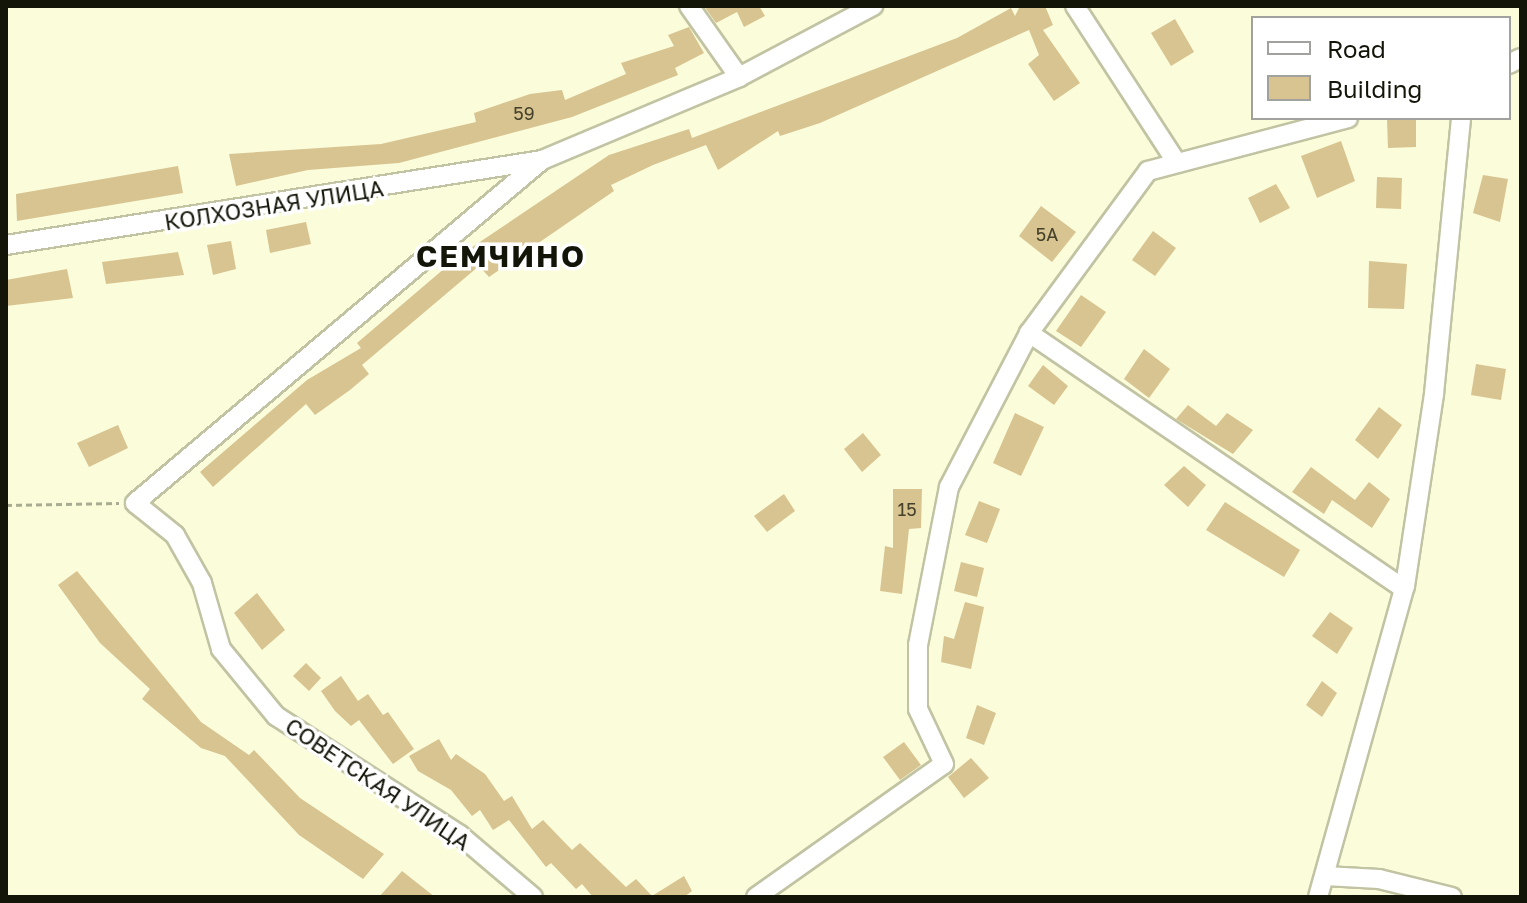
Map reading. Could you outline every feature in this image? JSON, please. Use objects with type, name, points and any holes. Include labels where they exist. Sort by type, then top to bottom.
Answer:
[{"type":"street","points":[[689,6],[739,77]]},
{"type":"street","name":"КОЛХОЗНАЯ УЛИЦА","points":[[6,245],[542,160],[739,77],[873,6]]},
{"type":"street","points":[[1075,6],[1177,163]]},
{"type":"street","points":[[756,897],[944,764],[918,709],[918,645],[949,487],[1029,333],[1148,171],[1340,120]]},
{"type":"street","points":[[1318,897],[1403,588],[1434,394],[1461,120]]},
{"type":"street","name":"КОЛХОЗНАЯ УЛИЦА","points":[[135,503],[542,160]]},
{"type":"street","points":[[1029,333],[1403,588]]},
{"type":"street","name":"СОВЕТСКАЯ УЛИЦА","points":[[135,503],[175,535],[202,583],[221,649],[276,716],[460,835],[533,897]]},
{"type":"street","points":[[1325,876],[1379,879],[1452,897]]},
{"type":"path","points":[[6,505],[135,503]]},
{"type":"building","points":[[704,6],[759,6],[765,16],[744,27],[737,12],[716,23]]},
{"type":"building","points":[[1020,6],[1045,6],[1053,25],[1043,30],[1080,83],[1054,101],[1028,64],[1039,55],[1029,30],[820,123],[780,136],[778,131],[718,170],[706,145],[653,165],[611,185],[614,191],[489,277],[479,266],[362,365],[369,374],[350,390],[315,415],[306,404],[213,487],[200,472],[307,380],[361,348],[357,343],[459,256],[609,155],[689,129],[692,138],[957,38],[1011,8],[1015,16]]},
{"type":"building","points":[[1175,19],[1194,52],[1171,66],[1151,33]]},
{"type":"building","points":[[689,27],[704,53],[675,68],[678,75],[572,117],[399,163],[308,170],[236,186],[229,154],[381,144],[476,122],[474,113],[530,94],[562,90],[565,100],[626,74],[621,63],[674,46],[668,35]]},
{"type":"building","points":[[1387,120],[1416,120],[1416,147],[1388,148]]},
{"type":"building","points":[[1341,141],[1355,181],[1317,198],[1301,156]]},
{"type":"building","points":[[178,166],[183,193],[17,221],[16,194]]},
{"type":"building","points":[[1483,175],[1508,179],[1500,222],[1473,213]]},
{"type":"building","points":[[1377,177],[1402,178],[1401,209],[1376,208]]},
{"type":"building","points":[[1276,184],[1290,208],[1260,223],[1248,198]]},
{"type":"building","points":[[1041,206],[1076,232],[1052,262],[1019,236]]},
{"type":"building","points":[[306,222],[311,244],[270,253],[266,230]]},
{"type":"building","points":[[1153,231],[1176,248],[1155,276],[1132,260]]},
{"type":"building","points":[[231,241],[236,269],[213,275],[207,245]]},
{"type":"building","points":[[178,252],[184,275],[106,284],[102,262]]},
{"type":"building","points":[[1369,261],[1407,264],[1404,309],[1368,308]]},
{"type":"building","points":[[67,269],[73,298],[6,306],[6,280]]},
{"type":"building","points":[[1081,295],[1106,312],[1081,347],[1056,331]]},
{"type":"building","points":[[1144,349],[1170,369],[1149,398],[1124,379]]},
{"type":"building","points":[[1476,364],[1506,369],[1501,400],[1471,395]]},
{"type":"building","points":[[1043,365],[1068,386],[1054,405],[1028,386]]},
{"type":"building","points":[[1188,405],[1216,426],[1227,413],[1253,430],[1233,454],[1176,419]]},
{"type":"building","points":[[1379,407],[1402,425],[1378,459],[1355,440]]},
{"type":"building","points":[[1015,413],[1044,427],[1021,476],[993,463]]},
{"type":"building","points":[[118,425],[128,448],[89,467],[77,443]]},
{"type":"building","points":[[863,433],[881,455],[862,472],[844,449]]},
{"type":"building","points":[[1184,466],[1206,485],[1188,507],[1164,485]]},
{"type":"building","points":[[1311,467],[1355,500],[1369,482],[1390,499],[1372,528],[1332,500],[1324,514],[1292,492]]},
{"type":"building","points":[[893,489],[922,489],[921,528],[909,529],[902,594],[880,591],[885,546],[893,548]]},
{"type":"building","points":[[784,494],[795,511],[767,532],[754,516]]},
{"type":"building","points":[[979,501],[1000,509],[987,543],[965,535]]},
{"type":"building","points":[[1225,502],[1300,550],[1284,577],[1206,530]]},
{"type":"building","points":[[961,562],[984,568],[977,597],[954,591]]},
{"type":"building","points":[[77,571],[201,722],[249,755],[254,750],[300,798],[384,854],[363,879],[299,835],[225,756],[201,748],[142,699],[150,689],[100,643],[58,585]]},
{"type":"building","points":[[257,593],[285,630],[262,650],[234,613]]},
{"type":"building","points":[[965,602],[984,607],[971,669],[941,662],[944,636],[954,639]]},
{"type":"building","points":[[1330,612],[1353,628],[1337,654],[1312,636]]},
{"type":"building","points":[[306,663],[321,678],[309,691],[293,676]]},
{"type":"building","points":[[341,676],[358,701],[368,694],[383,715],[388,712],[414,749],[393,764],[359,720],[351,726],[335,711],[321,691]]},
{"type":"building","points":[[1322,681],[1337,693],[1322,717],[1306,705]]},
{"type":"building","points":[[977,705],[996,713],[984,745],[966,738]]},
{"type":"building","points":[[439,739],[451,760],[456,754],[485,774],[504,801],[512,796],[532,829],[543,820],[572,850],[580,843],[626,887],[636,879],[652,896],[684,876],[692,891],[684,897],[593,897],[582,884],[576,889],[551,863],[546,867],[509,820],[493,830],[480,810],[472,816],[451,790],[418,771],[409,756]]},
{"type":"building","points":[[904,742],[921,765],[900,780],[883,757]]},
{"type":"building","points":[[971,758],[989,778],[964,798],[948,777]]},
{"type":"building","points":[[402,871],[435,897],[379,897]]},
{"type":"district","name":"СЕМЧИНО","points":[[501,256]]}]
